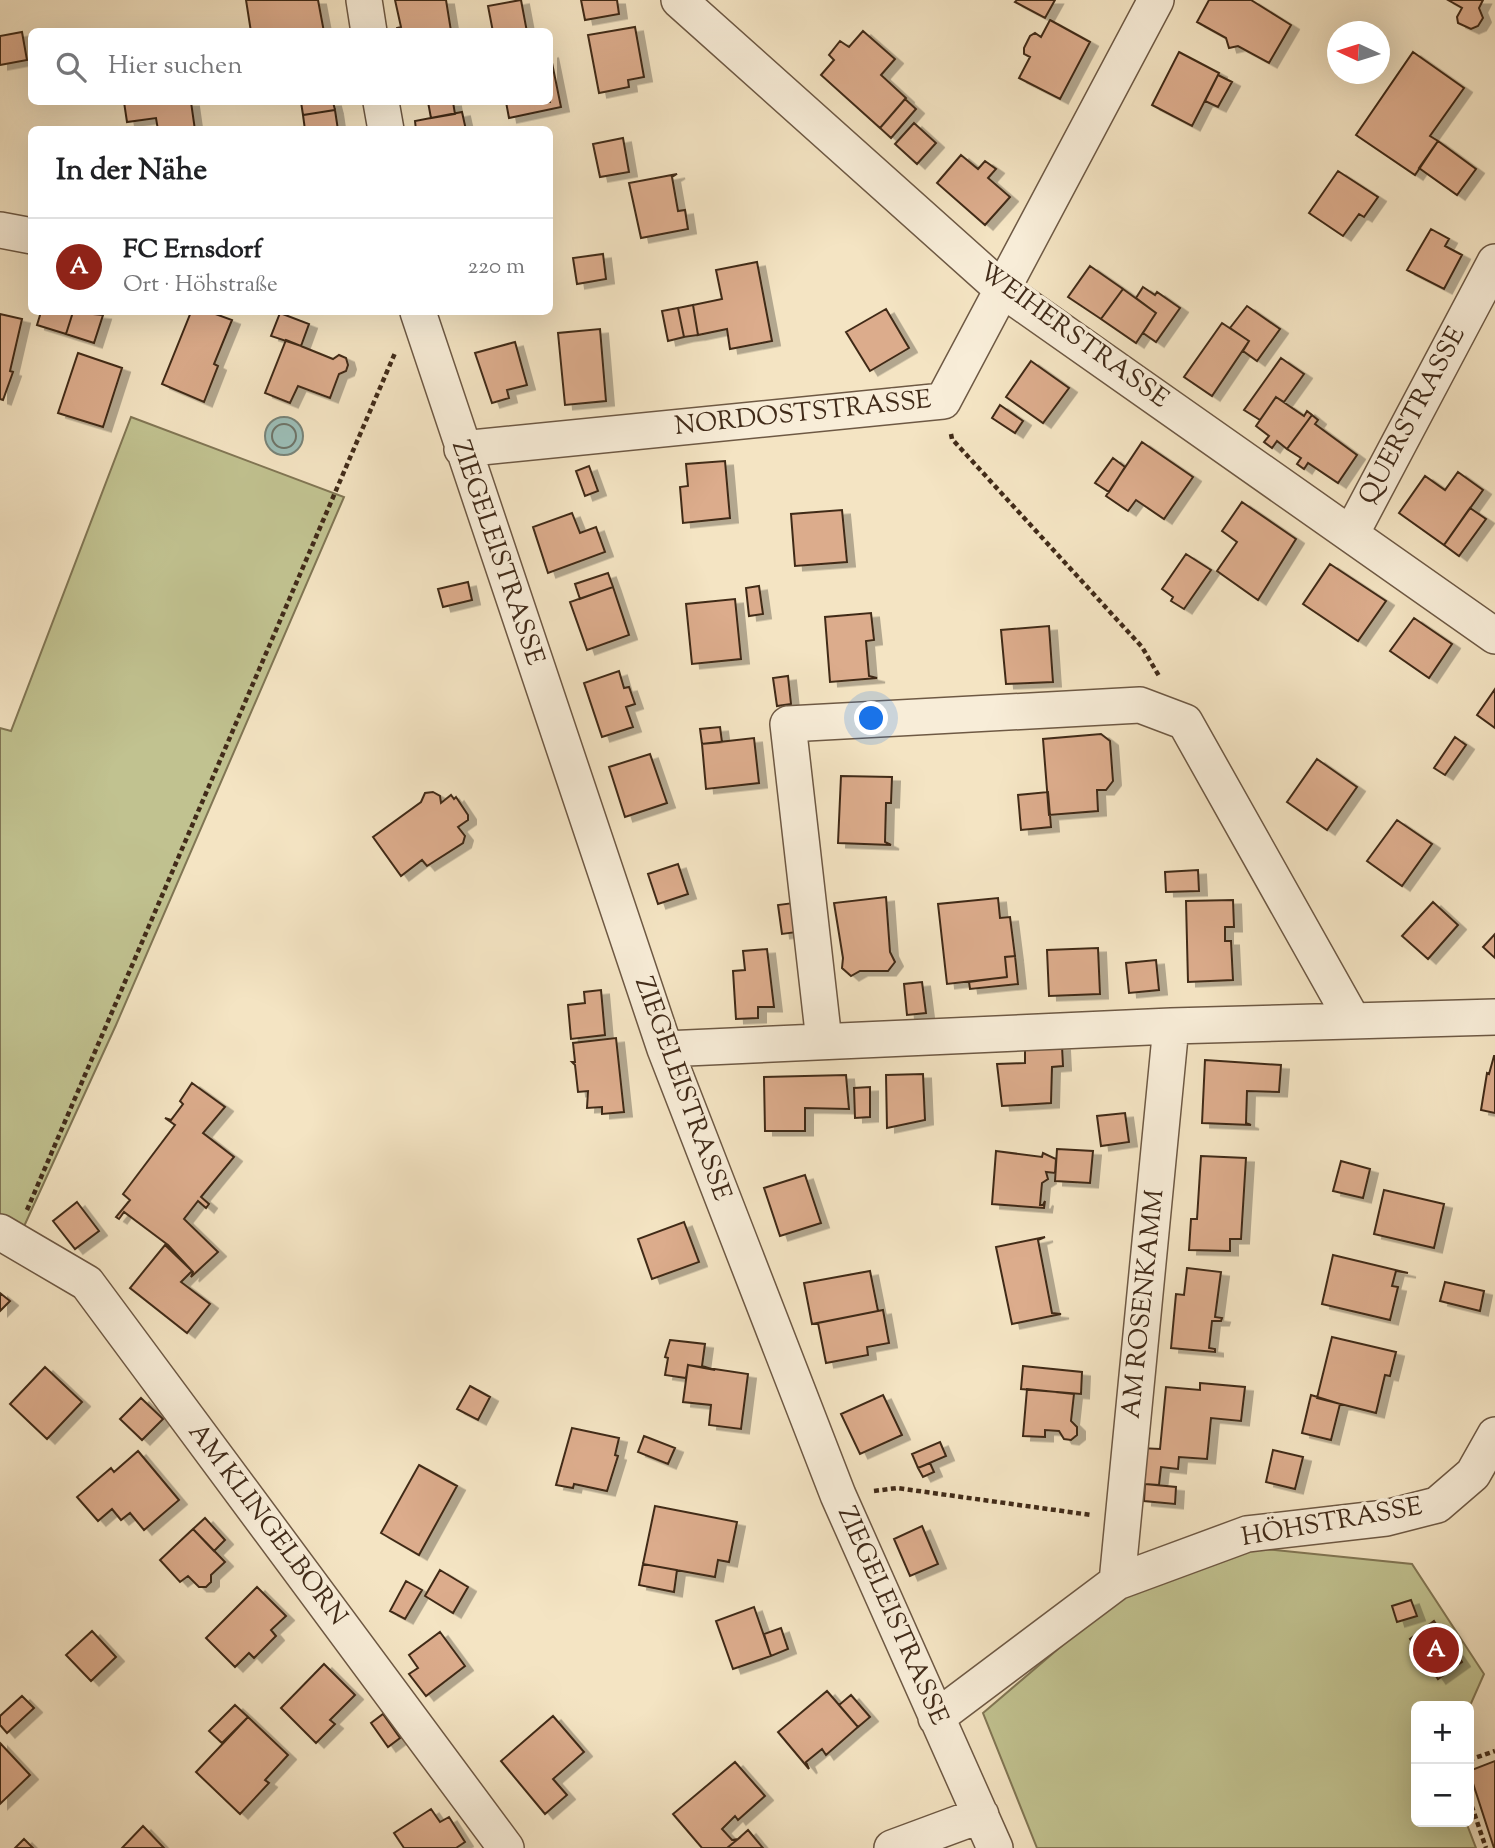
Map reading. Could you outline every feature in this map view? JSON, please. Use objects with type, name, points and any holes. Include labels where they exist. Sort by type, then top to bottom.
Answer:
[{"type":"street","points":[[364,0],[368,28]]},
{"type":"street","name":"WEIHERSTRASSE","points":[[679,0],[1003,290],[1495,636]]},
{"type":"street","name":"NORDOSTSTRASSE","points":[[462,449],[943,401],[1156,0]]},
{"type":"street","points":[[382,105],[385,126]]},
{"type":"street","points":[[0,230],[28,235]]},
{"type":"street","name":"QUERSTRASSE","points":[[1351,534],[1495,262]]},
{"type":"street","name":"ZIEGELEISTRASSE","points":[[419,315],[665,1049],[838,1495],[995,1848]]},
{"type":"street","points":[[824,1041],[788,724],[1140,705],[1185,722],[1353,1021]]},
{"type":"street","points":[[665,1049],[1171,1026],[1495,1017]]},
{"type":"street","name":"AM ROSENKAMM","points":[[1117,1582],[1171,1026]]},
{"type":"street","name":"AM KLINGELBORN","points":[[7,1236],[87,1283],[506,1848]]},
{"type":"street","name":"HÖHSTRASSE","points":[[936,1718],[1117,1582],[1247,1534],[1386,1518],[1437,1505],[1473,1474],[1495,1435]]},
{"type":"street","points":[[891,1848],[981,1815]]},
{"type":"path","points":[[7,1236],[397,350]]},
{"type":"path","points":[[943,401],[952,439],[1142,647],[1185,722]]},
{"type":"path","points":[[838,1495],[897,1488],[1123,1520]]},
{"type":"path","points":[[1474,1758],[1495,1751]]},
{"type":"path","points":[[1474,1813],[1486,1848]]},
{"type":"green space","points":[[131,417],[344,497],[116,1025],[10,1257],[0,1251],[0,728],[11,731]]},
{"type":"green space","points":[[1245,1547],[1412,1564],[1484,1674],[1472,1701],[1411,1701],[1411,1827],[1468,1827],[1476,1848],[1037,1848],[983,1713],[1127,1590]]},
{"type":"water","points":[[284,417],[297,423],[303,436],[297,449],[284,455],[271,449],[265,436],[271,423]]},
{"type":"building","points":[[246,0],[318,0],[323,28],[250,28]]},
{"type":"building","points":[[395,0],[446,0],[451,28],[397,28],[401,27]]},
{"type":"building","points":[[521,0],[526,28],[492,28],[488,6]]},
{"type":"building","points":[[581,0],[617,0],[619,14],[585,20]]},
{"type":"building","points":[[1055,0],[1045,18],[1015,2]]},
{"type":"building","points":[[1209,0],[1251,0],[1291,25],[1269,63],[1238,46],[1229,48],[1226,38],[1197,22]]},
{"type":"building","points":[[1448,0],[1483,0],[1479,8],[1483,18],[1478,26],[1471,29],[1458,23],[1457,17],[1462,8]]},
{"type":"building","points":[[1050,20],[1090,42],[1060,99],[1019,78],[1030,57],[1024,54],[1024,48],[1030,36],[1035,33],[1041,37]]},
{"type":"building","points":[[635,27],[644,77],[628,80],[629,87],[599,93],[588,35]]},
{"type":"building","points":[[863,31],[895,59],[881,75],[906,98],[880,128],[821,75],[834,60],[829,55],[840,41],[849,47]]},
{"type":"building","points":[[22,32],[27,60],[0,65],[0,36]]},
{"type":"building","points":[[1179,52],[1219,73],[1192,126],[1152,105]]},
{"type":"building","points":[[1413,52],[1464,88],[1430,136],[1438,141],[1415,175],[1356,135]]},
{"type":"building","points":[[553,68],[561,107],[509,118],[507,105],[553,105]]},
{"type":"building","points":[[1218,75],[1232,82],[1218,107],[1205,101]]},
{"type":"building","points":[[905,99],[916,109],[891,138],[880,128]]},
{"type":"building","points":[[124,105],[191,105],[194,126],[157,126],[156,118],[127,122]]},
{"type":"building","points":[[301,105],[334,105],[335,110],[303,115]]},
{"type":"building","points":[[429,105],[454,105],[455,114],[431,118]]},
{"type":"building","points":[[335,110],[337,126],[304,126],[303,115]]},
{"type":"building","points":[[462,112],[465,126],[416,126],[415,121]]},
{"type":"building","points":[[914,123],[936,143],[917,164],[895,144]]},
{"type":"building","points":[[623,138],[629,172],[600,177],[593,144]]},
{"type":"building","points":[[1438,141],[1476,169],[1457,195],[1419,168]]},
{"type":"building","points":[[961,155],[978,169],[985,161],[996,169],[988,178],[1010,197],[985,225],[937,183]]},
{"type":"building","points":[[1338,171],[1378,197],[1364,217],[1359,214],[1343,236],[1309,213]]},
{"type":"building","points":[[677,174],[672,177],[678,211],[685,210],[688,229],[641,238],[629,183]]},
{"type":"building","points":[[1431,229],[1449,239],[1445,246],[1462,255],[1444,289],[1407,270]]},
{"type":"building","points":[[603,254],[606,279],[577,284],[573,258]]},
{"type":"building","points":[[757,262],[772,341],[730,349],[727,329],[698,335],[693,305],[722,299],[716,270]]},
{"type":"building","points":[[1090,266],[1123,289],[1101,319],[1068,297]]},
{"type":"building","points":[[1143,287],[1155,295],[1157,292],[1180,308],[1156,342],[1143,333],[1156,313],[1136,298]]},
{"type":"building","points":[[1123,289],[1156,313],[1136,343],[1101,319]]},
{"type":"building","points":[[693,305],[698,335],[684,337],[678,308]]},
{"type":"building","points":[[1247,306],[1280,329],[1257,361],[1243,351],[1249,341],[1230,328]]},
{"type":"building","points":[[678,308],[684,337],[668,341],[662,311]]},
{"type":"building","points":[[886,309],[909,348],[870,371],[846,332]]},
{"type":"building","points":[[0,314],[22,319],[10,371],[13,372],[3,400],[0,399]]},
{"type":"building","points":[[40,315],[72,315],[66,334],[37,325]]},
{"type":"building","points":[[72,315],[103,315],[94,343],[66,334]]},
{"type":"building","points":[[190,315],[218,315],[232,320],[214,364],[218,366],[204,402],[162,384]]},
{"type":"building","points":[[279,315],[309,324],[301,346],[271,336]]},
{"type":"building","points":[[1222,323],[1249,341],[1212,396],[1184,377]]},
{"type":"building","points":[[600,329],[606,401],[565,405],[558,333]]},
{"type":"building","points":[[286,340],[333,359],[339,355],[346,358],[346,371],[339,374],[330,398],[298,386],[290,403],[265,393]]},
{"type":"building","points":[[515,342],[527,385],[507,390],[509,398],[492,403],[475,353]]},
{"type":"building","points":[[78,353],[122,368],[103,427],[58,413]]},
{"type":"building","points":[[1281,358],[1304,374],[1284,402],[1276,397],[1260,420],[1244,410]]},
{"type":"building","points":[[1031,361],[1069,388],[1043,423],[1006,397]]},
{"type":"building","points":[[1276,397],[1304,416],[1307,411],[1312,415],[1287,449],[1277,441],[1272,448],[1264,442],[1269,436],[1256,426]]},
{"type":"building","points":[[1000,405],[1023,421],[1015,433],[992,418]]},
{"type":"building","points":[[1312,415],[1318,420],[1315,424],[1357,455],[1338,483],[1308,463],[1304,469],[1297,464],[1301,458],[1287,449]]},
{"type":"building","points":[[1142,442],[1193,477],[1164,519],[1136,500],[1128,511],[1106,496]]},
{"type":"building","points":[[1113,458],[1125,467],[1109,492],[1095,483]]},
{"type":"building","points":[[725,461],[730,518],[683,523],[680,487],[688,486],[686,464]]},
{"type":"building","points":[[589,466],[598,491],[585,496],[576,471]]},
{"type":"building","points":[[1458,472],[1483,490],[1444,545],[1399,513],[1425,476],[1445,490]]},
{"type":"building","points":[[1242,502],[1296,539],[1258,600],[1217,571],[1237,542],[1222,531]]},
{"type":"building","points":[[1470,508],[1486,519],[1459,556],[1444,545]]},
{"type":"building","points":[[842,510],[847,562],[795,566],[791,514]]},
{"type":"building","points":[[572,513],[580,533],[596,527],[605,552],[548,573],[533,527]]},
{"type":"building","points":[[1186,554],[1211,570],[1184,609],[1171,601],[1173,597],[1162,589]]},
{"type":"building","points":[[1330,564],[1386,601],[1358,641],[1303,604]]},
{"type":"building","points":[[608,573],[613,587],[580,599],[575,584]]},
{"type":"building","points":[[468,582],[472,600],[443,607],[438,589]]},
{"type":"building","points":[[759,586],[763,614],[749,616],[746,588]]},
{"type":"building","points":[[613,587],[629,635],[587,650],[570,602]]},
{"type":"building","points":[[735,599],[741,659],[692,664],[686,604]]},
{"type":"building","points":[[871,613],[874,640],[866,641],[869,676],[877,678],[830,682],[825,617]]},
{"type":"building","points":[[1414,618],[1452,644],[1429,678],[1390,651]]},
{"type":"building","points":[[1049,626],[1053,682],[1006,684],[1001,630]]},
{"type":"building","points":[[619,671],[624,688],[629,687],[635,704],[626,707],[633,727],[602,737],[584,683]]},
{"type":"building","points":[[788,676],[791,704],[777,706],[773,678]]},
{"type":"building","points":[[1495,689],[1495,728],[1477,715]]},
{"type":"building","points":[[720,727],[722,742],[702,744],[700,729]]},
{"type":"building","points":[[1101,734],[1110,741],[1113,781],[1106,790],[1097,790],[1098,811],[1049,815],[1043,739]]},
{"type":"building","points":[[1455,737],[1466,745],[1445,775],[1434,768]]},
{"type":"building","points":[[754,738],[759,783],[706,789],[702,744]]},
{"type":"building","points":[[650,754],[667,803],[625,817],[609,767]]},
{"type":"building","points":[[1317,759],[1357,787],[1327,830],[1287,802]]},
{"type":"building","points":[[841,776],[892,777],[891,803],[886,803],[885,842],[891,845],[838,843]]},
{"type":"building","points":[[433,792],[440,796],[441,803],[451,795],[454,799],[456,797],[468,815],[468,820],[458,827],[465,836],[463,843],[427,866],[422,860],[401,876],[373,837],[421,802],[425,793]]},
{"type":"building","points":[[1048,792],[1051,827],[1021,830],[1018,795]]},
{"type":"building","points":[[1397,820],[1432,844],[1402,886],[1367,861]]},
{"type":"building","points":[[678,864],[688,894],[658,904],[648,874]]},
{"type":"building","points":[[1198,870],[1199,891],[1166,892],[1165,872]]},
{"type":"building","points":[[886,897],[890,952],[895,962],[888,971],[860,971],[851,976],[842,968],[843,958],[834,903]]},
{"type":"building","points":[[998,898],[1000,918],[1010,917],[1015,956],[1005,957],[1007,977],[947,984],[938,904]]},
{"type":"building","points":[[1233,900],[1234,927],[1225,927],[1225,941],[1231,941],[1233,980],[1188,982],[1186,901]]},
{"type":"building","points":[[1433,902],[1458,925],[1428,959],[1402,936]]},
{"type":"building","points":[[793,903],[797,932],[782,934],[778,905]]},
{"type":"building","points":[[1495,934],[1495,958],[1483,947]]},
{"type":"building","points":[[1098,948],[1100,994],[1049,996],[1047,950]]},
{"type":"building","points":[[767,949],[774,1007],[758,1007],[758,1018],[736,1019],[733,971],[745,970],[743,951]]},
{"type":"building","points":[[1015,956],[1018,984],[970,989],[969,982],[1007,977],[1005,957]]},
{"type":"building","points":[[1156,960],[1159,990],[1129,993],[1126,963]]},
{"type":"building","points":[[922,982],[926,1013],[907,1015],[904,984]]},
{"type":"building","points":[[601,990],[605,1035],[571,1039],[568,1005],[585,1003],[584,992]]},
{"type":"building","points":[[616,1038],[624,1112],[602,1114],[602,1107],[587,1108],[588,1091],[578,1092],[575,1065],[572,1062],[575,1062],[573,1043]]},
{"type":"building","points":[[1062,1046],[1063,1066],[1052,1067],[1051,1103],[1002,1106],[997,1064],[1025,1063],[1025,1047]]},
{"type":"building","points":[[1494,1056],[1495,1113],[1481,1110],[1487,1073],[1489,1074]]},
{"type":"building","points":[[1205,1060],[1281,1065],[1279,1092],[1247,1091],[1246,1123],[1251,1125],[1202,1123]]},
{"type":"building","points":[[923,1074],[925,1120],[887,1128],[886,1075]]},
{"type":"building","points":[[846,1075],[849,1109],[805,1108],[805,1131],[765,1131],[764,1077]]},
{"type":"building","points":[[192,1083],[225,1107],[203,1133],[234,1157],[201,1197],[209,1204],[206,1208],[198,1201],[184,1219],[218,1252],[191,1277],[193,1272],[168,1245],[124,1212],[119,1219],[116,1217],[130,1200],[123,1194],[175,1125],[165,1118],[171,1120],[183,1104],[180,1101]]},
{"type":"building","points":[[870,1087],[870,1117],[855,1118],[854,1088]]},
{"type":"building","points":[[1125,1113],[1129,1142],[1101,1146],[1097,1116]]},
{"type":"building","points":[[1057,1149],[1093,1151],[1090,1183],[1055,1181]]},
{"type":"building","points":[[996,1151],[1042,1157],[1043,1153],[1056,1159],[1055,1173],[1046,1172],[1048,1179],[1042,1183],[1040,1205],[1045,1201],[1044,1208],[992,1204]]},
{"type":"building","points":[[1201,1156],[1246,1158],[1241,1239],[1230,1239],[1230,1251],[1189,1250],[1191,1219],[1197,1219]]},
{"type":"building","points":[[1341,1161],[1370,1169],[1363,1198],[1333,1191]]},
{"type":"building","points":[[805,1175],[821,1223],[780,1236],[764,1188]]},
{"type":"building","points":[[1384,1190],[1444,1204],[1434,1248],[1374,1234]]},
{"type":"building","points":[[77,1202],[99,1231],[75,1249],[53,1221]]},
{"type":"building","points":[[684,1222],[699,1262],[652,1279],[638,1239]]},
{"type":"building","points":[[1045,1237],[1038,1240],[1052,1313],[1061,1314],[1012,1324],[996,1247]]},
{"type":"building","points":[[165,1245],[192,1271],[181,1282],[210,1304],[187,1333],[130,1288]]},
{"type":"building","points":[[1333,1255],[1408,1273],[1396,1271],[1392,1286],[1398,1287],[1390,1320],[1322,1304]]},
{"type":"building","points":[[1187,1268],[1221,1272],[1215,1317],[1222,1318],[1221,1321],[1212,1321],[1209,1348],[1215,1349],[1215,1352],[1171,1348],[1176,1294],[1184,1295]]},
{"type":"building","points":[[870,1271],[878,1311],[812,1324],[804,1283]]},
{"type":"building","points":[[1445,1282],[1484,1291],[1480,1311],[1440,1301]]},
{"type":"building","points":[[0,1293],[10,1301],[0,1311]]},
{"type":"building","points":[[883,1310],[889,1343],[867,1347],[868,1355],[826,1363],[818,1323]]},
{"type":"building","points":[[1332,1337],[1396,1352],[1390,1376],[1385,1375],[1376,1413],[1317,1398]]},
{"type":"building","points":[[670,1340],[705,1344],[702,1366],[715,1370],[688,1365],[686,1378],[665,1375],[668,1358],[665,1357]]},
{"type":"building","points":[[688,1365],[748,1374],[741,1429],[709,1425],[711,1405],[683,1402]]},
{"type":"building","points":[[1023,1366],[1082,1372],[1081,1394],[1021,1389]]},
{"type":"building","points":[[45,1367],[82,1402],[47,1439],[10,1404]]},
{"type":"building","points":[[1200,1383],[1245,1387],[1241,1421],[1211,1418],[1207,1459],[1179,1457],[1178,1469],[1161,1467],[1159,1485],[1145,1484],[1138,1475],[1140,1448],[1160,1449],[1166,1387],[1200,1390]]},
{"type":"building","points":[[470,1386],[490,1397],[478,1420],[457,1409]]},
{"type":"building","points":[[1027,1389],[1074,1394],[1071,1421],[1077,1427],[1077,1435],[1071,1440],[1064,1439],[1059,1431],[1045,1430],[1045,1437],[1023,1436]]},
{"type":"building","points":[[883,1395],[902,1435],[860,1454],[841,1414]]},
{"type":"building","points":[[1311,1395],[1340,1404],[1331,1440],[1302,1433]]},
{"type":"building","points":[[141,1398],[163,1419],[142,1440],[120,1419]]},
{"type":"building","points":[[572,1428],[619,1438],[615,1455],[618,1456],[607,1491],[574,1484],[573,1488],[556,1485]]},
{"type":"building","points":[[644,1436],[675,1448],[668,1464],[638,1452]]},
{"type":"building","points":[[940,1442],[946,1456],[918,1468],[912,1454]]},
{"type":"building","points":[[1273,1450],[1303,1457],[1295,1489],[1266,1482]]},
{"type":"building","points":[[138,1451],[179,1500],[144,1530],[130,1513],[121,1520],[112,1509],[98,1521],[77,1497],[111,1468],[114,1472]]},
{"type":"building","points":[[930,1463],[934,1472],[923,1477],[918,1468]]},
{"type":"building","points":[[419,1465],[457,1486],[419,1555],[381,1533]]},
{"type":"building","points":[[1145,1484],[1176,1487],[1175,1504],[1144,1501]]},
{"type":"building","points":[[655,1506],[737,1522],[729,1562],[718,1560],[715,1577],[643,1564]]},
{"type":"building","points":[[205,1518],[225,1540],[214,1551],[193,1529]]},
{"type":"building","points":[[922,1526],[938,1564],[910,1576],[894,1539]]},
{"type":"building","points":[[193,1529],[225,1562],[211,1575],[211,1582],[206,1587],[199,1587],[188,1576],[180,1582],[160,1560]]},
{"type":"building","points":[[643,1564],[677,1570],[674,1592],[639,1585]]},
{"type":"building","points":[[440,1570],[468,1587],[453,1613],[425,1596]]},
{"type":"building","points":[[406,1581],[422,1590],[405,1619],[390,1611]]},
{"type":"building","points":[[257,1587],[286,1616],[271,1630],[276,1636],[254,1658],[249,1653],[235,1667],[206,1638]]},
{"type":"building","points":[[1411,1600],[1417,1616],[1397,1622],[1392,1606]]},
{"type":"building","points":[[754,1607],[771,1656],[733,1669],[716,1621]]},
{"type":"building","points":[[1434,1621],[1462,1662],[1438,1679],[1410,1639]]},
{"type":"building","points":[[781,1628],[788,1649],[771,1656],[764,1634]]},
{"type":"building","points":[[92,1631],[116,1657],[91,1681],[66,1655]]},
{"type":"building","points":[[440,1632],[465,1666],[426,1696],[409,1674],[418,1668],[409,1655]]},
{"type":"building","points":[[324,1664],[355,1695],[330,1720],[335,1724],[316,1743],[281,1708]]},
{"type":"building","points":[[827,1691],[858,1727],[826,1755],[822,1749],[806,1762],[809,1769],[778,1732]]},
{"type":"building","points":[[851,1695],[870,1717],[858,1727],[839,1705]]},
{"type":"building","points":[[22,1696],[34,1708],[7,1733],[0,1725],[0,1716]]},
{"type":"building","points":[[235,1705],[248,1717],[222,1743],[209,1731]]},
{"type":"building","points":[[383,1714],[400,1738],[388,1747],[371,1723]]},
{"type":"building","points":[[553,1716],[584,1752],[553,1779],[567,1795],[545,1814],[501,1761]]},
{"type":"building","points":[[248,1717],[288,1755],[265,1780],[269,1783],[240,1814],[196,1772]]},
{"type":"building","points":[[0,1743],[30,1775],[0,1804]]},
{"type":"building","points":[[1495,1761],[1495,1848],[1474,1786],[1474,1769]]},
{"type":"building","points":[[735,1762],[765,1796],[738,1820],[735,1816],[722,1829],[732,1840],[738,1839],[727,1848],[702,1848],[673,1814]]},
{"type":"building","points":[[431,1809],[440,1822],[449,1817],[465,1842],[456,1848],[404,1848],[394,1833]]},
{"type":"building","points":[[143,1826],[164,1848],[122,1848]]},
{"type":"building","points":[[748,1830],[763,1848],[727,1848],[738,1839]]},
{"type":"building","points":[[24,1839],[33,1848],[15,1848]]},
{"type":"place","name":"FC Ernsdorf","points":[[1436,1650]]}]
